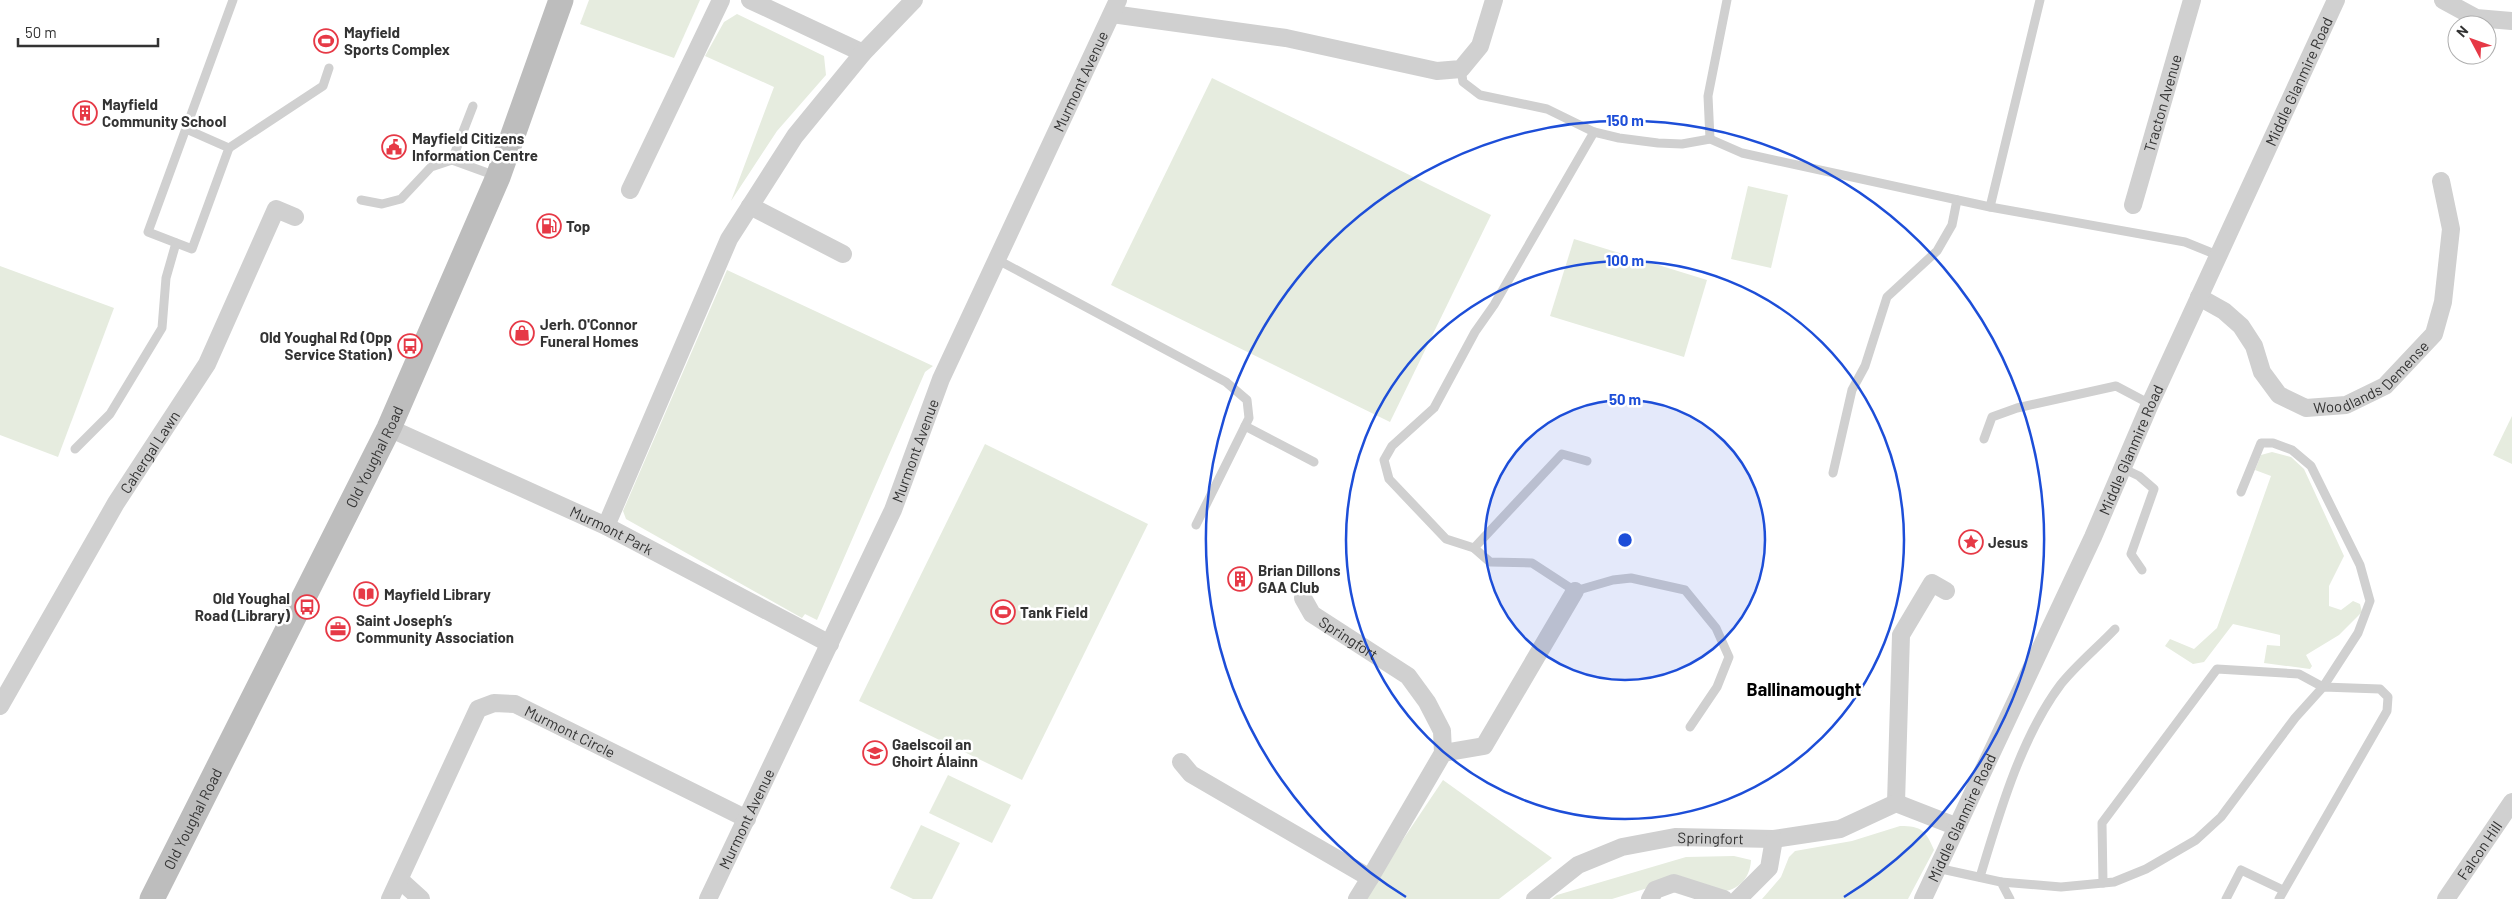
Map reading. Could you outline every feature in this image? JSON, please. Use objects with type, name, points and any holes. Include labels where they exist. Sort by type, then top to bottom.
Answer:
[{"type":"street","name":"Old Youghal Road","points":[[152,899],[389,428],[498,177],[561,0]]},
{"type":"street","points":[[630,190],[721,0]]},
{"type":"street","points":[[750,0],[863,53]]},
{"type":"street","points":[[606,526],[729,239],[794,136],[863,53],[914,0]]},
{"type":"street","points":[[1115,7],[1286,38],[1437,71],[1461,70],[1480,46],[1494,0]]},
{"type":"street","name":"Tracton Avenue","points":[[2133,205],[2192,0]]},
{"type":"street","name":"Middle Glanmire Road","points":[[1922,899],[2093,537],[2217,255],[2336,0]]},
{"type":"street","points":[[2442,0],[2476,18],[2512,21]]},
{"type":"street","name":"Murmont Avenue","points":[[708,899],[893,510],[941,379],[1115,7]]},
{"type":"street","name":"Woodlands Demense","points":[[2199,297],[2224,311],[2241,326],[2254,346],[2262,372],[2280,395],[2306,408],[2346,405],[2385,386],[2434,334],[2443,302],[2451,229],[2441,181]]},
{"type":"street","points":[[750,206],[843,254]]},
{"type":"street","name":"Cahergal Lawn","points":[[0,706],[116,503],[207,364],[276,209],[295,218]]},
{"type":"street","name":"Murmont Park","points":[[389,428],[606,526],[830,644]]},
{"type":"street","points":[[1946,591],[1932,583],[1901,635],[1896,803],[1955,826]]},
{"type":"street","points":[[1358,899],[1444,753],[1484,746],[1575,591]]},
{"type":"street","name":"Springfort","points":[[1303,598],[1312,614],[1408,676],[1427,702],[1442,731],[1444,753]]},
{"type":"street","name":"Murmont Circle","points":[[390,899],[478,709],[494,703],[515,704],[747,819]]},
{"type":"street","points":[[1181,762],[1191,774],[1370,878]]},
{"type":"street","name":"Falcon Hill","points":[[2446,899],[2512,802]]},
{"type":"street","name":"Springfort","points":[[1535,899],[1578,865],[1622,847],[1675,837],[1774,839],[1840,829],[1896,803]]},
{"type":"street","points":[[1738,899],[1769,868],[1774,839]]},
{"type":"street","points":[[400,880],[421,899]]},
{"type":"street","points":[[1650,899],[1654,890],[1674,883],[1724,899]]},
{"type":"lane","points":[[232,0],[148,232],[192,249],[229,148],[323,86],[329,68]]},
{"type":"lane","points":[[1710,139],[1708,96],[1727,0]]},
{"type":"lane","points":[[1990,207],[2040,0]]},
{"type":"lane","points":[[1461,70],[1463,82],[1480,95],[1547,109],[1594,132],[1619,138],[1658,143],[1682,144],[1710,139],[1742,153],[1990,207],[2185,242],[2217,255]]},
{"type":"lane","points":[[452,160],[473,106]]},
{"type":"lane","points":[[186,129],[229,148]]},
{"type":"lane","points":[[1594,132],[1494,305],[1475,332],[1434,408],[1392,446],[1384,460],[1390,479],[1446,539],[1474,548],[1490,562],[1532,563],[1575,591],[1613,580],[1631,578],[1685,590],[1716,628],[1729,656],[1717,687],[1690,727]]},
{"type":"lane","points":[[361,200],[382,204],[401,199],[431,167],[452,160],[498,177]]},
{"type":"lane","points":[[1833,473],[1852,390],[1865,366],[1887,296],[1937,251],[1952,224],[1957,200]]},
{"type":"lane","points":[[76,449],[110,414],[162,328],[166,278],[176,243]]},
{"type":"lane","points":[[996,259],[1226,382],[1247,400],[1249,418],[1196,525]]},
{"type":"lane","points":[[1984,439],[1992,417],[2017,408],[2116,386],[2150,404]]},
{"type":"lane","points":[[1245,426],[1314,462]]},
{"type":"lane","points":[[1937,868],[2001,882],[2061,887],[2114,882],[2146,870],[2196,840],[2221,817],[2295,718],[2323,687],[2358,633],[2370,601],[2360,565],[2311,466],[2292,450],[2273,442],[2261,443],[2241,492]]},
{"type":"lane","points":[[1474,548],[1562,454],[1587,461]]},
{"type":"lane","points":[[2122,468],[2139,476],[2154,489],[2131,554],[2142,570]]},
{"type":"lane","points":[[1980,877],[2002,803],[2035,729],[2062,684],[2115,629]]},
{"type":"lane","points":[[2103,883],[2102,823],[2217,668],[2299,674],[2323,687],[2380,689],[2388,697],[2387,711],[2278,899]]},
{"type":"lane","points":[[2226,899],[2241,870],[2283,890]]},
{"type":"lane","points":[[2001,882],[2010,899]]},
{"type":"shaded area","points":[[589,0],[700,0],[674,58],[580,24]]},
{"type":"shaded area","points":[[737,14],[824,56],[826,75],[777,131],[731,201],[774,87],[705,56],[724,22]]},
{"type":"shaded area","points":[[1212,78],[1491,215],[1390,422],[1111,285]]},
{"type":"shaded area","points":[[1748,186],[1788,195],[1771,268],[1731,259]]},
{"type":"shaded area","points":[[1574,239],[1707,280],[1684,357],[1550,316]]},
{"type":"shaded area","points":[[0,266],[114,308],[58,457],[0,435]]},
{"type":"shaded area","points":[[727,270],[933,366],[925,372],[817,620],[805,614],[802,618],[626,519],[623,511]]},
{"type":"shaded area","points":[[2512,416],[2512,464],[2493,455]]},
{"type":"shaded area","name":"Tank Field","points":[[985,444],[1148,524],[1022,780],[859,701]]},
{"type":"shaded area","points":[[2272,452],[2291,457],[2304,469],[2344,556],[2329,586],[2329,606],[2341,610],[2353,601],[2360,604],[2362,612],[2339,635],[2306,655],[2312,666],[2310,669],[2264,663],[2267,645],[2280,646],[2280,635],[2233,624],[2204,662],[2193,664],[2165,646],[2170,639],[2194,649],[2217,628],[2271,476],[2255,470],[2261,455]]},
{"type":"shaded area","points":[[948,775],[1011,805],[992,843],[929,813]]},
{"type":"shaded area","points":[[1443,780],[1552,858],[1499,899],[1363,899]]},
{"type":"shaded area","points":[[921,825],[960,843],[932,899],[913,899],[890,888]]},
{"type":"shaded area","points":[[1900,826],[1913,827],[1922,831],[1926,834],[1934,850],[1908,899],[1762,899],[1781,877],[1789,857],[1795,851],[1852,841]]},
{"type":"shaded area","points":[[1734,856],[1751,860],[1748,874],[1735,888],[1722,892],[1701,888],[1680,878],[1612,899],[1552,899],[1557,895],[1686,857]]},
{"type":"place","name":"Mayfield Sports Complex","points":[[326,41]]},
{"type":"place","name":"Mayfield Community School","points":[[85,113]]},
{"type":"place","name":"Mayfield Citizens Information Centre","points":[[394,147]]},
{"type":"place","name":"Top","points":[[549,226]]},
{"type":"place","name":"Jerh. O'Connor Funeral Homes","points":[[522,333]]},
{"type":"place","name":"Old Youghal Rd (Opp Service Station)","points":[[410,346]]},
{"type":"place","name":"Jesus","points":[[1971,542]]},
{"type":"place","name":"Brian Dillons GAA Club","points":[[1240,579]]},
{"type":"place","name":"Mayfield Library","points":[[366,594]]},
{"type":"place","name":"Old Youghal Road (Library)","points":[[307,607]]},
{"type":"place","name":"Tank Field","points":[[1003,612]]},
{"type":"place","name":"Saint Joseph’s Community Association","points":[[338,629]]},
{"type":"place","name":"Gaelscoil an Ghoirt Álainn","points":[[875,753]]},
{"type":"district","name":"Ballinamought","points":[[1804,689]]}]
